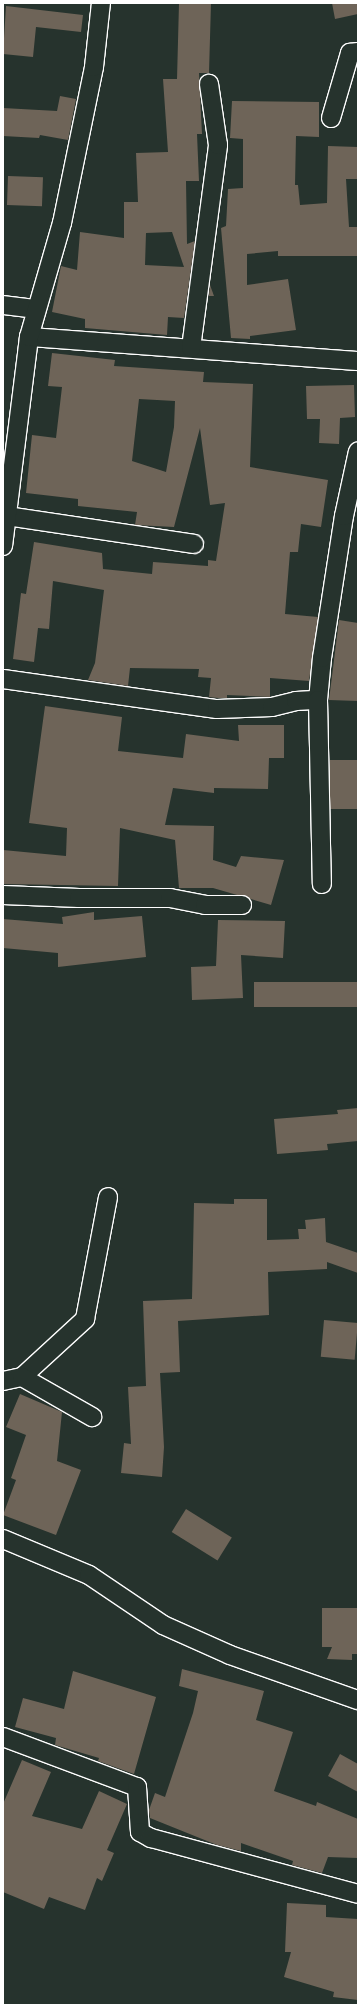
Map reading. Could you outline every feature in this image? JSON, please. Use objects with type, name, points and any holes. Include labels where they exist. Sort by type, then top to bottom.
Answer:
[{"type":"street","points":[[3,546],[7,516],[6,495],[29,337],[63,215],[94,67],[101,3]]},
{"type":"street","points":[[331,118],[350,53],[358,52]]},
{"type":"street","points":[[192,348],[218,145],[209,84]]},
{"type":"street","points":[[3,305],[36,309]]},
{"type":"street","points":[[29,337],[192,348],[358,362]]},
{"type":"street","points":[[322,884],[318,700],[322,658],[344,516],[358,451]]},
{"type":"street","points":[[7,516],[194,544]]},
{"type":"street","points":[[3,679],[216,709],[272,707],[296,701],[318,700]]},
{"type":"street","points":[[3,895],[79,898],[170,898],[205,905],[242,905]]},
{"type":"street","points":[[3,1381],[22,1377],[85,1319],[108,1197]]},
{"type":"street","points":[[22,1377],[92,1417]]},
{"type":"street","points":[[3,1539],[89,1575],[163,1625],[230,1655],[358,1700]]},
{"type":"street","points":[[3,1737],[137,1787],[140,1832],[151,1838],[358,1894]]},
{"type":"building","points":[[179,3],[211,3],[209,73],[199,73],[202,134],[197,134],[199,181],[186,181],[187,244],[195,241],[184,318],[168,317],[167,335],[85,328],[85,319],[52,312],[61,266],[77,270],[80,232],[124,238],[124,202],[138,202],[136,153],[168,152],[163,79],[177,79]],"holes":[[[172,232],[184,267],[145,265],[146,233]]]},
{"type":"building","points":[[332,3],[358,3],[358,14],[335,19]]},
{"type":"building","points":[[6,6],[83,15],[81,32],[36,27],[33,57],[3,54]]},
{"type":"building","points":[[60,96],[76,99],[68,140],[40,135],[39,138],[3,136],[3,108],[57,111]]},
{"type":"building","points":[[232,101],[319,102],[319,137],[296,136],[295,185],[298,185],[300,205],[327,203],[328,146],[358,147],[358,179],[346,179],[349,227],[358,227],[358,256],[278,256],[278,251],[247,254],[247,285],[288,279],[296,330],[250,336],[250,339],[231,338],[221,228],[226,226],[228,189],[243,188],[243,139],[230,138]]},
{"type":"building","points":[[8,176],[43,177],[42,206],[7,205]]},
{"type":"building","points":[[210,285],[214,296],[209,296]]},
{"type":"building","points":[[52,353],[115,360],[114,366],[204,372],[203,382],[253,384],[250,467],[328,480],[321,527],[301,524],[298,552],[290,552],[285,614],[318,617],[309,681],[270,678],[270,697],[227,695],[227,698],[218,698],[209,697],[211,678],[198,677],[199,669],[130,668],[128,686],[88,680],[95,663],[104,590],[53,581],[49,629],[38,628],[34,662],[13,659],[21,593],[26,594],[34,542],[102,553],[103,569],[152,574],[153,562],[208,566],[208,560],[216,561],[225,503],[210,505],[200,428],[174,527],[135,525],[137,512],[78,506],[78,499],[26,493],[32,435],[56,438],[62,387],[48,386]],"holes":[[[139,399],[175,401],[174,427],[166,472],[132,461]]]},
{"type":"building","points":[[354,385],[355,417],[340,418],[339,444],[319,443],[320,419],[307,419],[306,386]]},
{"type":"building","points":[[339,620],[358,623],[358,701],[329,700]]},
{"type":"building","points":[[45,706],[122,717],[118,751],[183,758],[186,734],[239,741],[238,725],[284,725],[284,758],[269,758],[268,789],[214,788],[214,793],[173,788],[165,825],[214,826],[213,860],[236,867],[241,856],[284,860],[271,905],[213,888],[179,888],[175,840],[120,828],[118,886],[3,884],[3,850],[66,856],[67,828],[29,823]]},
{"type":"building","points":[[330,760],[358,760],[358,809],[330,809]]},
{"type":"building","points":[[94,912],[94,920],[142,916],[146,957],[58,967],[58,953],[3,948],[3,919],[63,924],[62,917]]},
{"type":"building","points":[[218,920],[285,921],[283,958],[241,955],[243,998],[192,1000],[191,967],[216,966]]},
{"type":"building","points":[[254,982],[358,982],[358,1007],[254,1007]]},
{"type":"building","points":[[358,1108],[358,1141],[327,1144],[328,1150],[277,1154],[274,1119],[338,1114],[337,1110]]},
{"type":"building","points":[[234,1199],[267,1199],[267,1240],[299,1239],[298,1229],[306,1229],[305,1220],[325,1218],[326,1242],[358,1253],[358,1273],[327,1262],[327,1269],[268,1272],[269,1315],[178,1321],[180,1372],[160,1373],[164,1447],[162,1477],[121,1473],[124,1443],[131,1444],[128,1387],[146,1386],[143,1301],[192,1299],[194,1203],[234,1204]]},
{"type":"building","points":[[324,1320],[358,1323],[355,1360],[321,1357]]},
{"type":"building","points":[[20,1394],[62,1412],[57,1461],[81,1470],[56,1535],[3,1515],[16,1480],[11,1478],[26,1435],[6,1427]]},
{"type":"building","points":[[186,1509],[232,1538],[217,1561],[172,1532]]},
{"type":"building","points":[[322,1608],[358,1608],[358,1654],[352,1654],[352,1660],[327,1659],[332,1647],[322,1647]]},
{"type":"building","points":[[182,1669],[264,1691],[256,1720],[293,1732],[274,1791],[316,1806],[317,1802],[358,1819],[358,1858],[328,1857],[322,1873],[292,1865],[293,1861],[241,1843],[241,1851],[217,1845],[150,1818],[149,1810],[155,1793],[165,1797],[193,1713],[198,1691],[179,1686]]},
{"type":"building","points":[[73,1671],[156,1697],[134,1774],[98,1761],[99,1758],[55,1745],[56,1738],[15,1727],[23,1698],[64,1709]]},
{"type":"building","points":[[340,1754],[358,1764],[358,1792],[328,1776]]},
{"type":"building","points":[[22,1760],[51,1772],[32,1816],[82,1829],[99,1791],[127,1804],[107,1850],[114,1853],[102,1881],[97,1878],[85,1910],[49,1897],[44,1909],[3,1892],[3,1804]]},
{"type":"building","points":[[287,1903],[326,1905],[326,1917],[358,1919],[358,2000],[333,1997],[334,1992],[284,1977],[291,1952],[285,1952]]}]
